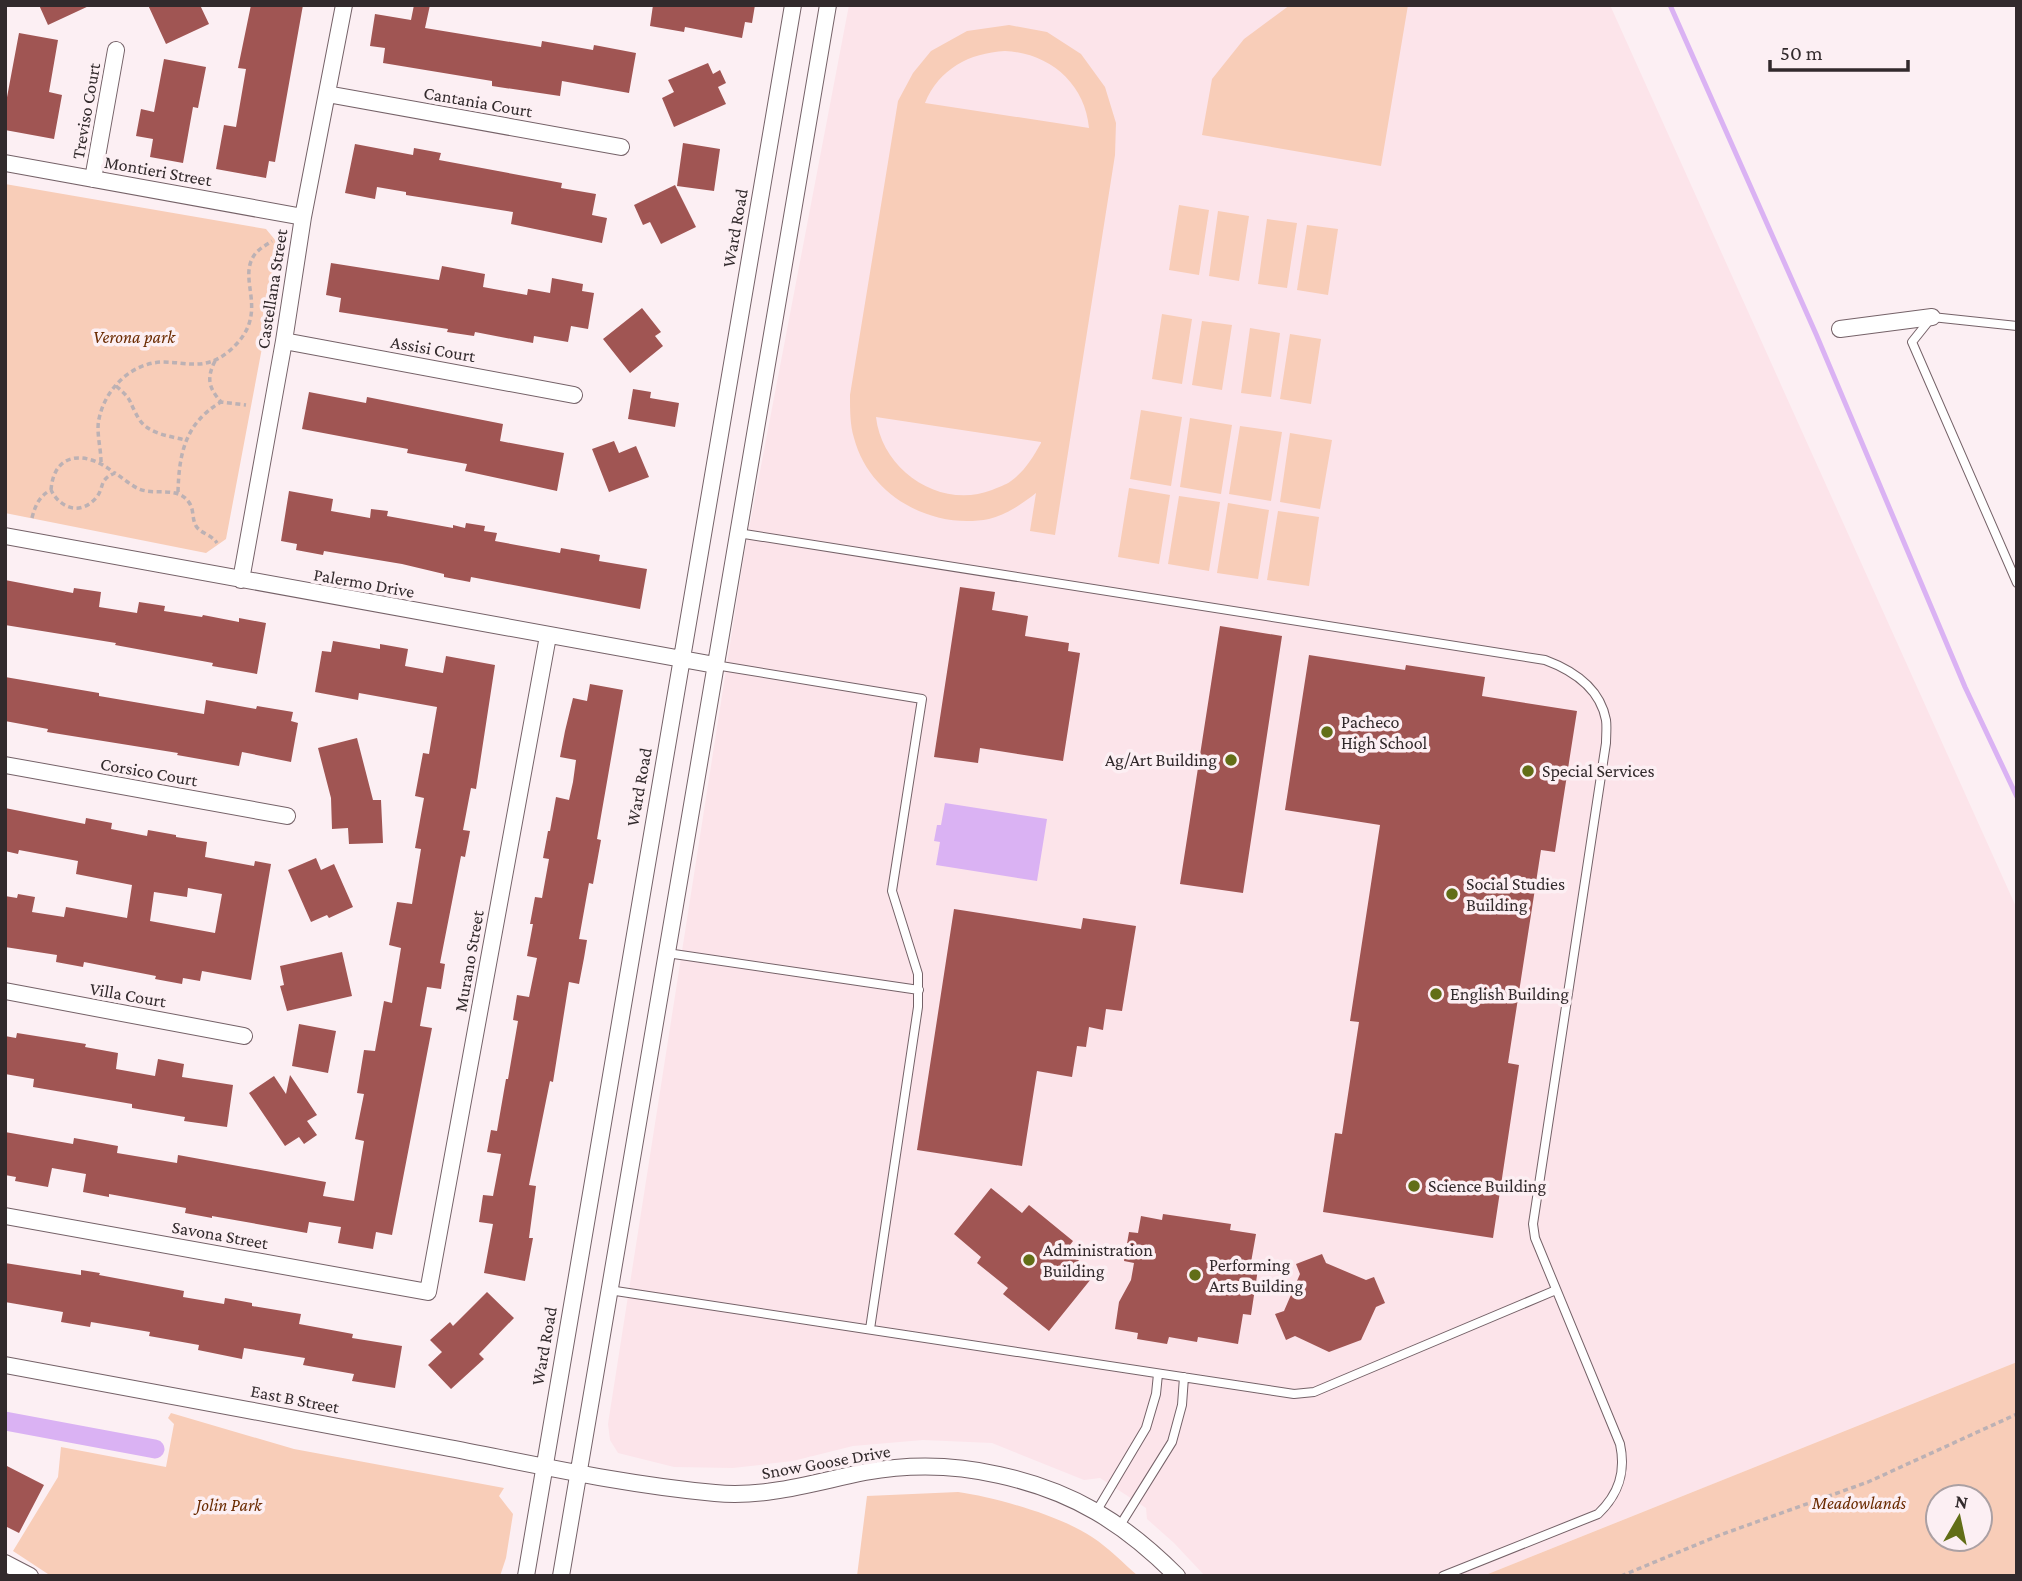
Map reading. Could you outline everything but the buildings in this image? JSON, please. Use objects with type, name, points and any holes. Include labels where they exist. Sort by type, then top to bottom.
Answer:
[{"type":"street","name":"Castellana Street","points":[[242,580],[303,217],[344,5]]},
{"type":"street","name":"Ward Road","points":[[526,1576],[793,5]]},
{"type":"street","points":[[561,1576],[828,5]]},
{"type":"street","name":"Treviso Court","points":[[93,179],[116,50]]},
{"type":"street","name":"Cantania Court","points":[[327,94],[621,147]]},
{"type":"street","name":"Montieri Street","points":[[5,163],[303,217]]},
{"type":"street","points":[[1840,329],[1932,317]]},
{"type":"street","name":"Assisi Court","points":[[284,341],[575,395]]},
{"type":"street","name":"Palermo Drive","points":[[5,536],[715,665]]},
{"type":"street","name":"Murano Street","points":[[428,1292],[548,636]]},
{"type":"street","name":"Corsico Court","points":[[5,765],[286,816]]},
{"type":"street","name":"Villa Court","points":[[5,991],[244,1035]]},
{"type":"street","name":"Savona Street","points":[[5,1216],[428,1292]]},
{"type":"street","name":"East B Street","points":[[5,1365],[578,1472]]},
{"type":"street","name":"Snow Goose Drive","points":[[578,1472],[728,1494],[790,1490],[868,1472],[911,1467],[954,1468],[997,1474],[1037,1485],[1075,1500],[1144,1543],[1177,1576]]},
{"type":"street","points":[[5,1563],[30,1576]]},
{"type":"lane","points":[[2017,326],[1932,317],[1913,342],[2017,583]]},
{"type":"lane","points":[[738,533],[1545,660],[1567,668],[1585,682],[1598,701],[1606,720],[1606,743],[1534,1209],[1535,1238],[1620,1444],[1623,1460],[1617,1491],[1609,1504],[1598,1514],[1443,1576]]},
{"type":"lane","points":[[715,665],[922,699],[892,891],[918,974],[919,990],[915,1035],[870,1329]]},
{"type":"lane","points":[[667,953],[919,990]]},
{"type":"lane","points":[[609,1290],[1294,1394],[1314,1392],[1556,1290]]},
{"type":"lane","points":[[1096,1512],[1146,1428],[1156,1394],[1158,1374]]},
{"type":"lane","points":[[1119,1527],[1172,1443],[1180,1414],[1184,1377]]},
{"type":"path","points":[[101,462],[98,422],[106,400],[132,370],[161,362],[197,365],[215,361],[240,340],[248,327],[253,299],[249,274],[251,263],[255,253],[272,241]]},
{"type":"path","points":[[215,361],[209,384],[210,390],[221,402]]},
{"type":"path","points":[[116,386],[131,399],[139,420],[148,428],[185,440]]},
{"type":"path","points":[[178,493],[185,440],[208,410],[221,402],[246,405]]},
{"type":"path","points":[[115,474],[107,477],[96,498],[83,507],[74,509],[65,506],[58,502],[51,490],[53,474],[63,462],[80,458],[101,462],[138,489],[178,493],[190,504],[195,526],[212,536],[216,543]]},
{"type":"path","points":[[32,518],[39,499],[51,490]]},
{"type":"path","points":[[1621,1576],[1720,1535],[1868,1482],[2017,1414]]},
{"type":"shaded area","name":"Pacheco High School","points":[[849,5],[1610,5],[2017,909],[2017,1362],[1483,1576],[1205,1576],[1147,1519],[1146,1508],[1100,1478],[1084,1480],[992,1443],[923,1440],[853,1446],[793,1461],[733,1468],[674,1467],[618,1453],[610,1440],[608,1424],[744,555]]},
{"type":"shaded area","points":[[945,803],[1047,819],[1037,881],[936,865],[940,842],[934,841],[937,825],[941,825]]},
{"type":"green space","points":[[1290,5],[1408,5],[1381,166],[1202,135],[1212,79],[1244,39]]},
{"type":"green space","points":[[1009,25],[1047,32],[1081,54],[1105,87],[1116,123],[1115,155],[1055,535],[1030,531],[1036,493],[1002,515],[967,521],[946,519],[906,504],[888,492],[873,477],[862,459],[852,428],[850,395],[898,101],[913,73],[931,51],[967,31]],"holes":[[[1005,51],[1036,58],[1062,73],[1080,97],[1089,128],[925,103],[938,81],[957,65],[979,55]],[[876,417],[1041,442],[1041,443],[1025,468],[1009,482],[973,495],[953,495],[934,490],[902,469],[889,454]]]},
{"type":"green space","name":"Verona park","points":[[5,184],[266,229],[281,247],[226,539],[206,553],[5,513]]},
{"type":"green space","points":[[1179,205],[1209,210],[1199,275],[1169,270]]},
{"type":"green space","points":[[1218,211],[1249,216],[1239,281],[1209,276]]},
{"type":"green space","points":[[1267,219],[1297,223],[1287,288],[1258,284]]},
{"type":"green space","points":[[1307,225],[1338,229],[1328,295],[1297,290]]},
{"type":"green space","points":[[1162,314],[1192,319],[1182,384],[1152,379]]},
{"type":"green space","points":[[1202,321],[1232,325],[1222,390],[1192,385]]},
{"type":"green space","points":[[1250,328],[1280,333],[1271,397],[1241,393]]},
{"type":"green space","points":[[1290,334],[1321,339],[1311,404],[1280,399]]},
{"type":"green space","points":[[1141,410],[1182,417],[1171,486],[1130,479]]},
{"type":"green space","points":[[1190,418],[1232,425],[1221,494],[1180,487]]},
{"type":"green space","points":[[1240,426],[1282,432],[1271,501],[1229,494]]},
{"type":"green space","points":[[1290,433],[1332,440],[1320,509],[1280,502]]},
{"type":"green space","points":[[1129,488],[1170,495],[1159,564],[1118,557]]},
{"type":"green space","points":[[1179,496],[1220,502],[1209,571],[1168,564]]},
{"type":"green space","points":[[1228,503],[1269,510],[1258,579],[1217,573]]},
{"type":"green space","points":[[1278,511],[1319,517],[1309,586],[1267,580]]},
{"type":"green space","name":"Meadowlands","points":[[2017,1362],[2017,1576],[1483,1576]]},
{"type":"green space","name":"Jolin Park","points":[[171,1413],[294,1449],[504,1488],[499,1496],[513,1514],[506,1558],[500,1576],[51,1576],[13,1551],[58,1477],[61,1447],[166,1467],[174,1424],[168,1418]]},
{"type":"green space","points":[[958,1492],[1008,1503],[1079,1529],[1098,1541],[1138,1576],[857,1576],[867,1496]]},
{"type":"waterway","points":[[1670,5],[1816,334],[1965,687],[2017,797]]},
{"type":"waterway","points":[[5,1421],[155,1449]]},
{"type":"place","name":"Pacheco High School","points":[[1327,732]]},
{"type":"place","name":"Ag/Art Building","points":[[1231,760]]},
{"type":"place","name":"Special Services","points":[[1528,771]]},
{"type":"place","name":"Social Studies Building","points":[[1452,894]]},
{"type":"place","name":"English Building","points":[[1436,994]]},
{"type":"place","name":"Science Building","points":[[1414,1186]]},
{"type":"place","name":"Administration Building","points":[[1029,1260]]},
{"type":"place","name":"Performing Arts Building","points":[[1195,1275]]}]
